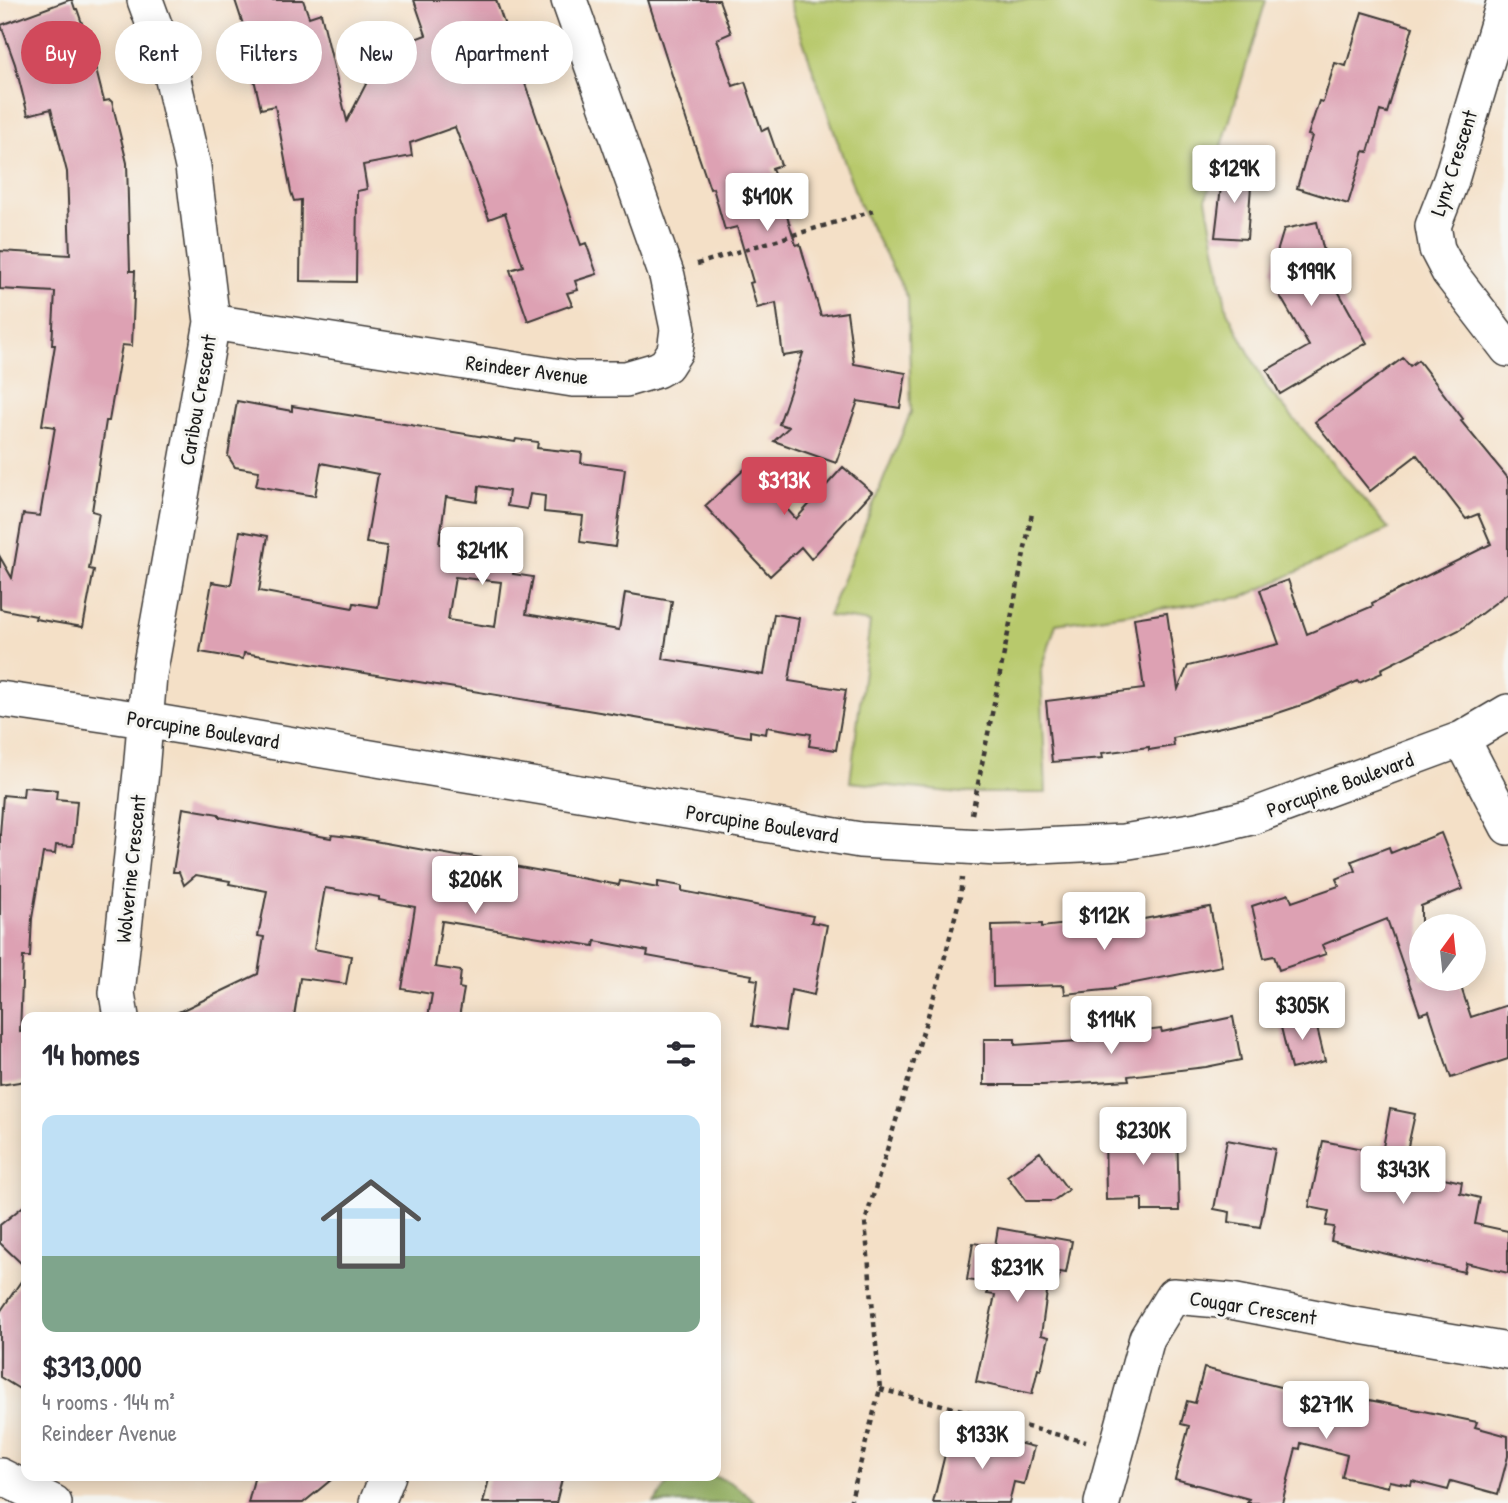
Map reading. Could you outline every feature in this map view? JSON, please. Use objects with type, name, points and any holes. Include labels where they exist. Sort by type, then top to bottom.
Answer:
[{"type":"street","name":"Caribou Crescent","points":[[144,720],[149,676],[212,322],[194,167],[171,71],[145,0]]},
{"type":"street","name":"Reindeer Avenue","points":[[212,322],[573,379],[626,379],[653,372],[666,365],[675,351],[678,329],[666,273],[569,0]]},
{"type":"street","name":"Lynx Crescent","points":[[1505,0],[1451,180],[1433,226],[1437,249],[1449,272],[1508,349]]},
{"type":"street","name":"Porcupine Boulevard","points":[[0,699],[144,720],[860,840],[1021,848],[1121,842],[1197,830],[1251,817],[1462,739],[1508,712]]},
{"type":"street","name":"Wolverine Crescent","points":[[120,1012],[117,993],[140,785],[144,720]]},
{"type":"street","points":[[1462,739],[1508,827]]},
{"type":"street","name":"Cougar Crescent","points":[[1102,1503],[1147,1338],[1173,1296],[1231,1301],[1508,1351]]},
{"type":"street","points":[[0,1476],[54,1503]]},
{"type":"street","points":[[377,1503],[385,1481]]},
{"type":"path","points":[[666,273],[873,211]]},
{"type":"path","points":[[850,1503],[880,1389],[865,1222],[940,976],[960,897],[966,847],[1031,513]]},
{"type":"path","points":[[880,1389],[1116,1450]]},
{"type":"green space","points":[[789,0],[1266,0],[1206,199],[1227,311],[1268,389],[1389,529],[1243,597],[1056,624],[1041,672],[1046,793],[961,793],[850,782],[870,622],[828,616],[911,412],[908,298],[859,204]]},
{"type":"green space","points":[[721,1479],[746,1493],[755,1503],[654,1503],[670,1481]]},
{"type":"building","points":[[72,0],[81,21],[21,21],[21,84],[100,84],[104,101],[112,102],[127,163],[130,271],[135,271],[132,346],[122,345],[109,421],[106,421],[92,511],[99,513],[89,569],[94,570],[83,627],[35,619],[36,616],[0,609],[0,557],[12,578],[23,514],[40,516],[55,427],[42,425],[55,345],[52,345],[55,292],[0,289],[0,251],[70,255],[67,172],[51,109],[28,115],[15,64],[1,25]]},
{"type":"building","points":[[235,0],[303,0],[309,17],[321,13],[347,121],[366,84],[417,84],[417,38],[426,35],[414,0],[496,0],[503,21],[431,21],[431,84],[525,84],[581,245],[586,243],[597,274],[575,281],[578,290],[567,293],[572,305],[528,321],[510,270],[523,266],[505,213],[489,219],[455,127],[410,143],[412,156],[363,165],[367,189],[357,191],[356,282],[300,281],[301,200],[294,201],[291,192],[275,106],[261,109],[255,84],[322,84],[322,21],[242,21]]},
{"type":"building","points":[[648,0],[719,0],[731,33],[717,39],[733,86],[745,82],[762,131],[768,128],[781,165],[772,168],[796,245],[800,244],[821,316],[847,312],[854,364],[906,373],[900,408],[858,401],[836,463],[774,441],[789,427],[779,424],[803,353],[783,356],[776,303],[757,308],[750,283],[753,282],[737,227],[725,230]]},
{"type":"building","points":[[1362,12],[1413,27],[1387,113],[1380,111],[1368,152],[1364,151],[1348,204],[1297,188],[1312,136],[1308,135],[1319,101],[1323,102],[1335,63],[1346,66]]},
{"type":"building","points":[[1223,170],[1252,173],[1247,239],[1215,237]]},
{"type":"building","points":[[1317,222],[1324,252],[1317,253],[1367,343],[1280,394],[1267,370],[1309,346],[1276,289],[1272,269],[1284,229]]},
{"type":"building","points":[[1403,358],[1410,366],[1418,360],[1463,419],[1461,421],[1508,478],[1508,593],[1461,629],[1381,669],[1382,673],[1308,703],[1269,716],[1173,738],[1174,746],[1102,753],[1103,758],[1052,762],[1046,701],[1144,689],[1134,618],[1167,613],[1178,689],[1188,666],[1279,644],[1260,590],[1288,580],[1307,634],[1373,606],[1372,603],[1491,544],[1478,514],[1466,519],[1417,455],[1370,491],[1315,422]]},
{"type":"building","points":[[237,401],[292,411],[292,406],[515,442],[516,439],[538,442],[537,448],[582,453],[581,463],[625,469],[615,547],[580,542],[583,516],[544,512],[545,496],[530,494],[527,509],[507,506],[509,491],[479,486],[477,502],[446,497],[439,544],[517,554],[513,574],[533,577],[526,614],[619,630],[625,593],[672,601],[663,659],[764,675],[774,614],[799,618],[789,681],[846,690],[836,750],[809,746],[811,734],[767,727],[766,734],[750,731],[750,737],[244,653],[243,659],[200,652],[212,582],[231,585],[240,531],[268,536],[259,591],[353,608],[354,603],[378,607],[387,546],[366,543],[378,474],[321,463],[315,496],[256,486],[259,471],[235,467],[228,456]],"holes":[[[455,577],[501,582],[495,627],[448,620]]]},
{"type":"building","points":[[748,466],[796,519],[843,467],[872,492],[811,559],[801,547],[770,576],[705,506]]},
{"type":"building","points":[[24,787],[57,790],[56,799],[77,801],[73,846],[56,845],[55,854],[43,853],[32,918],[30,957],[23,957],[21,1082],[0,1085],[0,834],[3,795],[23,797]]},
{"type":"building","points":[[183,808],[331,838],[332,835],[358,838],[462,857],[497,860],[497,863],[619,885],[620,881],[658,888],[658,882],[682,886],[682,891],[813,916],[811,922],[827,925],[814,995],[791,990],[785,1031],[752,1026],[758,980],[751,979],[752,975],[647,956],[648,951],[595,941],[594,946],[442,921],[435,967],[461,971],[459,988],[464,989],[460,1012],[429,1012],[432,994],[402,989],[415,907],[379,900],[379,897],[325,888],[314,949],[351,956],[346,984],[300,978],[295,1012],[178,1012],[258,974],[264,937],[258,936],[267,891],[196,875],[184,885],[179,872],[173,872]]},
{"type":"building","points":[[1441,833],[1463,889],[1421,906],[1421,914],[1409,914],[1409,982],[1387,919],[1322,945],[1326,954],[1279,970],[1274,956],[1264,958],[1252,906],[1289,894],[1292,902],[1339,886],[1336,879],[1356,871],[1352,861],[1389,847],[1391,853]]},
{"type":"building","points":[[1210,907],[1222,966],[1114,989],[1065,994],[1064,985],[993,987],[992,925],[1042,924],[1042,927],[1094,921],[1094,928]]},
{"type":"building","points":[[1412,991],[1462,991],[1471,1017],[1508,1005],[1508,1059],[1451,1078],[1429,1011],[1420,1014]]},
{"type":"building","points":[[1314,1015],[1325,1061],[1291,1069],[1280,1023]]},
{"type":"building","points":[[1233,1017],[1241,1060],[1128,1076],[1129,1080],[984,1085],[984,1039],[1015,1039],[1015,1045],[1128,1038],[1127,1033],[1161,1029],[1162,1032]]},
{"type":"building","points":[[1390,1109],[1415,1114],[1403,1169],[1462,1182],[1460,1193],[1480,1198],[1475,1224],[1508,1231],[1508,1273],[1466,1263],[1464,1272],[1331,1241],[1334,1227],[1326,1226],[1329,1211],[1309,1207],[1323,1141],[1382,1153]]},
{"type":"building","points":[[1177,1127],[1179,1211],[1142,1211],[1142,1199],[1106,1200],[1105,1128]]},
{"type":"building","points":[[1227,1140],[1275,1149],[1260,1227],[1229,1222],[1230,1212],[1214,1209]]},
{"type":"building","points":[[1040,1152],[1068,1190],[1053,1201],[1026,1201],[1007,1176]]},
{"type":"building","points":[[21,1208],[21,1263],[0,1243],[0,1225]]},
{"type":"building","points":[[998,1228],[1072,1241],[1066,1273],[1060,1272],[1057,1287],[1048,1285],[1041,1335],[1049,1337],[1032,1394],[976,1382],[995,1295],[987,1294],[988,1283],[967,1280],[973,1243],[995,1246]]},
{"type":"building","points":[[21,1281],[21,1390],[0,1377],[0,1312]]},
{"type":"building","points":[[1204,1368],[1368,1406],[1369,1400],[1477,1422],[1475,1427],[1508,1436],[1508,1456],[1498,1494],[1451,1481],[1448,1490],[1412,1481],[1411,1485],[1389,1481],[1388,1487],[1342,1477],[1347,1455],[1301,1443],[1300,1449],[1296,1448],[1282,1503],[1247,1503],[1249,1499],[1175,1479],[1189,1426],[1181,1424],[1187,1401],[1195,1403]]},
{"type":"building","points":[[950,1434],[996,1446],[998,1438],[1034,1447],[1024,1484],[1014,1482],[1009,1503],[933,1503]]},
{"type":"building","points":[[254,1481],[330,1481],[303,1503],[248,1503]]},
{"type":"building","points":[[488,1481],[562,1481],[556,1503],[483,1503]]}]
